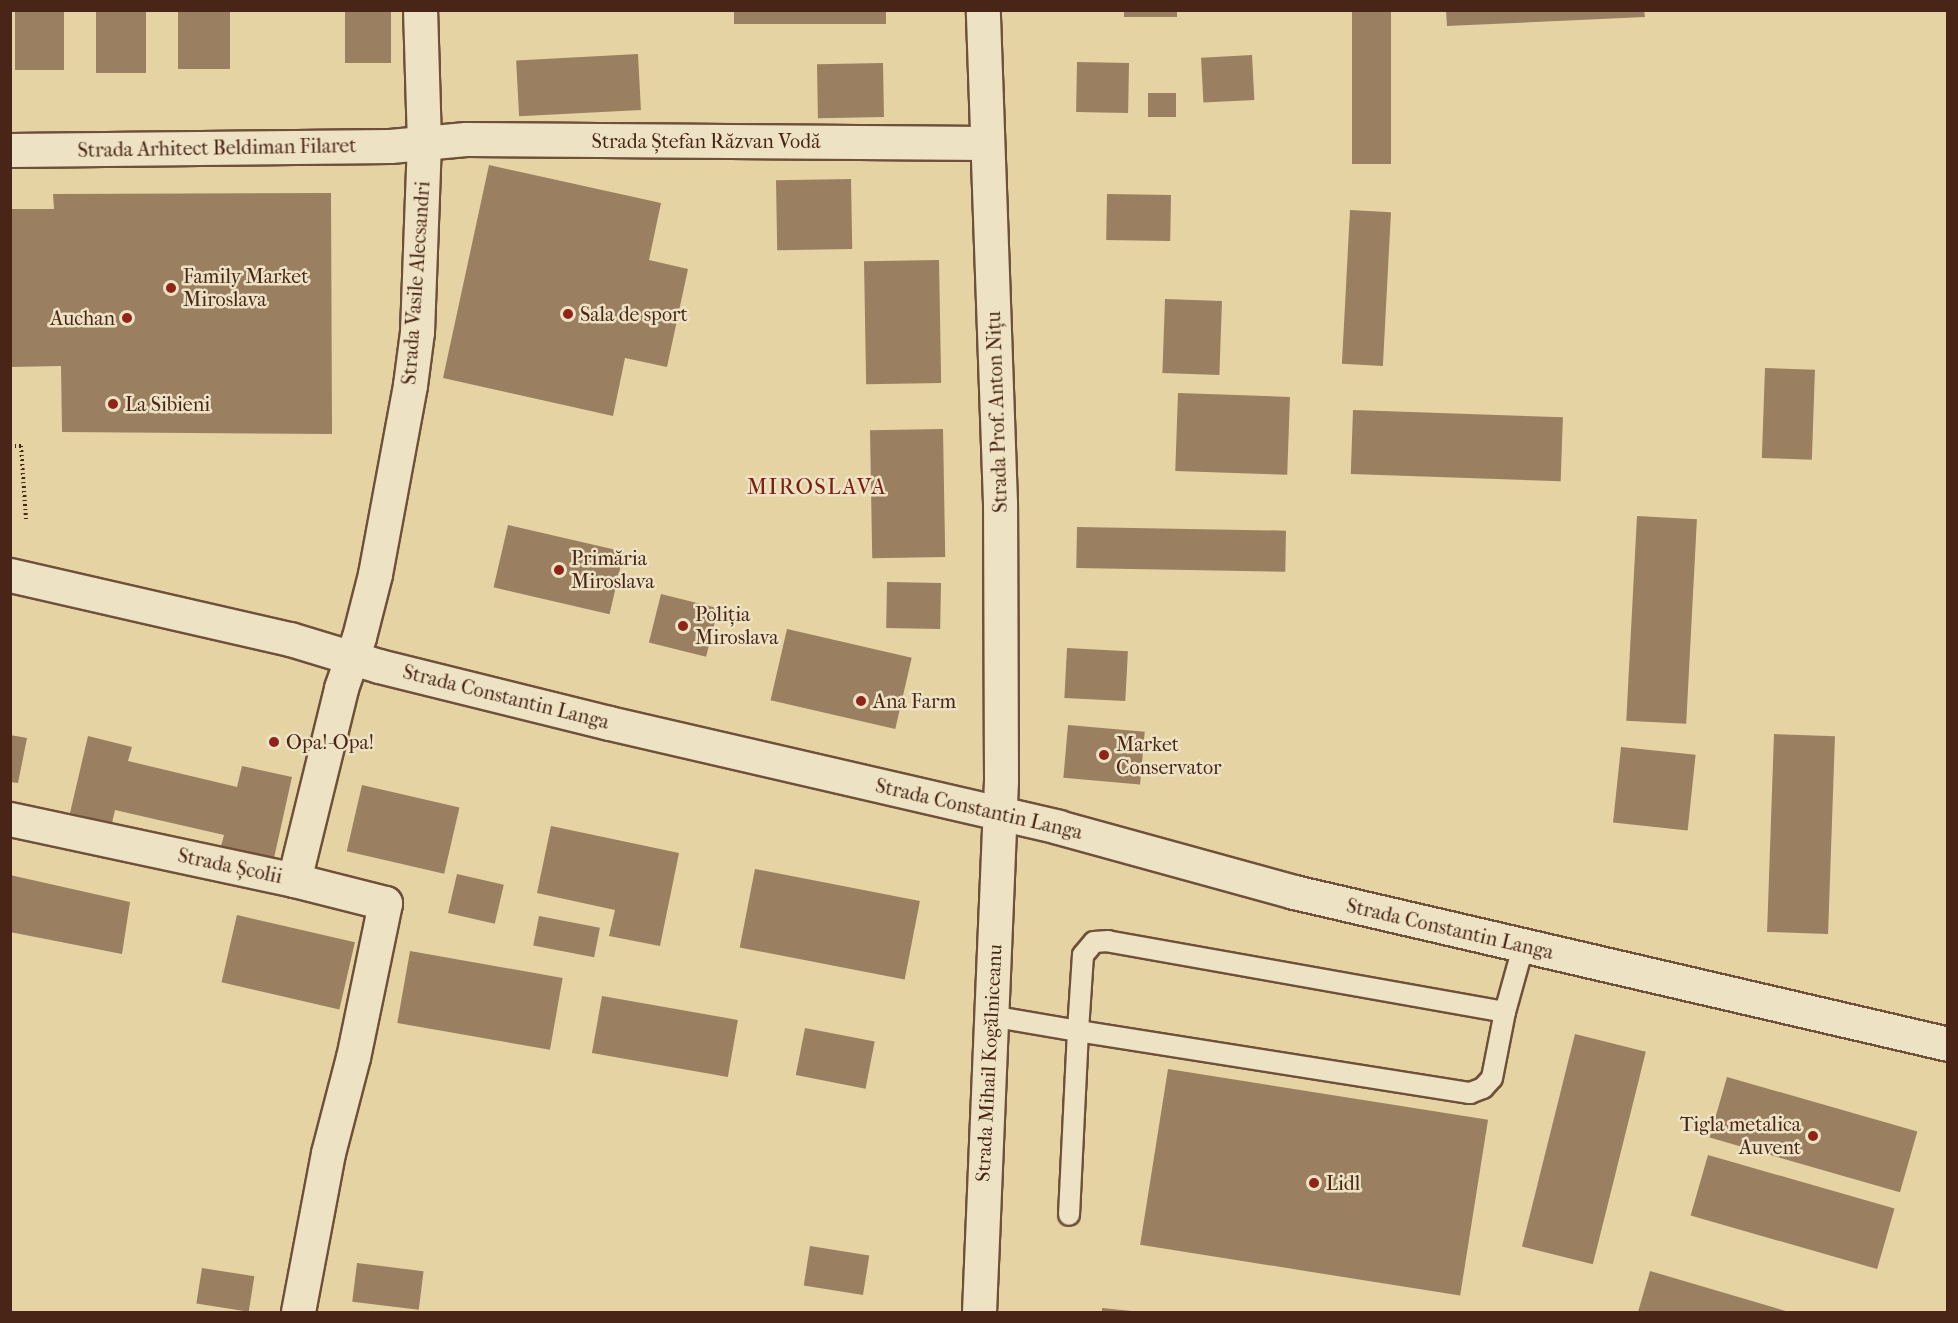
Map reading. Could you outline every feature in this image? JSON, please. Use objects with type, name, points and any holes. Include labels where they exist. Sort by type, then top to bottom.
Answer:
[{"type":"street","name":"Strada Vasile Alecsandri","points":[[352,658],[384,535],[417,332],[424,143],[420,10]]},
{"type":"street","name":"Strada Prof. Anton Nițu","points":[[983,10],[1000,502],[1000,814]]},
{"type":"street","name":"Strada Ștefan Răzvan Vodă","points":[[424,143],[466,140],[987,143]]},
{"type":"street","name":"Strada Arhitect Beldiman Filaret","points":[[10,150],[390,146],[424,143]]},
{"type":"street","name":"Strada Constantin Langa","points":[[10,575],[290,639],[352,658],[675,738],[1058,827],[1294,892],[1522,947],[1693,983],[1947,1044]]},
{"type":"street","name":"Strada Școlii","points":[[10,819],[294,880],[341,688],[352,658]]},
{"type":"street","name":"Strada Mihail Kogălniceanu","points":[[979,1312],[1000,814]]},
{"type":"street","points":[[294,880],[385,903],[353,1057],[326,1165],[298,1312]]},
{"type":"lane","points":[[1069,1215],[1083,955],[1094,942],[1108,941],[1505,1012]]},
{"type":"lane","points":[[991,1016],[1470,1093],[1483,1088],[1492,1078],[1505,1012],[1522,947]]},
{"type":"path","points":[[10,446],[21,446],[26,520]]},
{"type":"building","points":[[15,10],[64,10],[64,70],[15,70]]},
{"type":"building","points":[[96,10],[146,10],[146,73],[96,73]]},
{"type":"building","points":[[178,10],[230,10],[230,69],[178,69]]},
{"type":"building","points":[[345,10],[391,10],[391,63],[345,63]]},
{"type":"building","points":[[734,10],[886,10],[886,24],[734,24]]},
{"type":"building","points":[[1124,10],[1177,10],[1177,17],[1124,17]]},
{"type":"building","points":[[1352,10],[1391,10],[1391,164],[1352,164]]},
{"type":"building","points":[[1446,10],[1644,10],[1645,17],[1447,26]]},
{"type":"building","points":[[638,54],[641,110],[519,116],[516,60]]},
{"type":"building","points":[[1252,55],[1254,100],[1203,103],[1201,58]]},
{"type":"building","points":[[1077,62],[1129,63],[1128,113],[1076,112]]},
{"type":"building","points":[[883,63],[884,117],[818,118],[817,64]]},
{"type":"building","points":[[1148,93],[1176,93],[1176,117],[1148,117]]},
{"type":"building","name":"Sala de sport","points":[[489,165],[661,203],[649,260],[688,269],[667,367],[625,358],[613,416],[443,378]]},
{"type":"building","points":[[851,179],[852,249],[777,250],[776,180]]},
{"type":"building","name":"Family Market Miroslava","points":[[331,193],[332,434],[62,432],[61,366],[10,367],[10,209],[54,209],[53,194]]},
{"type":"building","points":[[1107,194],[1171,195],[1170,241],[1106,240]]},
{"type":"building","points":[[1350,210],[1391,212],[1383,366],[1342,364]]},
{"type":"building","points":[[939,260],[941,383],[866,384],[864,261]]},
{"type":"building","points":[[1165,299],[1222,301],[1219,375],[1162,373]]},
{"type":"building","points":[[1765,368],[1815,370],[1812,460],[1762,458]]},
{"type":"building","points":[[1178,393],[1290,397],[1287,475],[1175,471]]},
{"type":"building","points":[[1353,410],[1563,417],[1561,481],[1351,474]]},
{"type":"building","points":[[943,429],[945,557],[872,558],[870,430]]},
{"type":"building","points":[[1637,516],[1697,519],[1686,724],[1626,721]]},
{"type":"building","name":"Primăria Miroslava","points":[[508,525],[624,552],[610,614],[494,587]]},
{"type":"building","points":[[1077,527],[1286,531],[1285,572],[1076,568]]},
{"type":"building","points":[[887,582],[941,583],[940,629],[886,628]]},
{"type":"building","name":"Poliția Miroslava","points":[[661,594],[718,608],[706,657],[649,643]]},
{"type":"building","points":[[787,629],[912,658],[895,729],[771,700]]},
{"type":"building","points":[[1067,648],[1128,651],[1125,701],[1064,698]]},
{"type":"building","name":"Market Conservator","points":[[1068,725],[1145,732],[1140,785],[1063,778]]},
{"type":"building","points":[[1774,734],[1835,736],[1828,934],[1767,932]]},
{"type":"building","points":[[10,735],[27,738],[18,783],[10,782]]},
{"type":"building","points":[[88,736],[132,747],[128,761],[237,787],[242,766],[292,777],[272,867],[219,854],[224,835],[115,810],[112,823],[70,813]]},
{"type":"building","points":[[1621,747],[1696,755],[1688,830],[1613,823]]},
{"type":"building","points":[[362,785],[459,807],[444,874],[347,851]]},
{"type":"building","points":[[551,826],[679,853],[660,946],[609,936],[615,910],[537,893]]},
{"type":"building","points":[[755,869],[920,901],[905,980],[740,948]]},
{"type":"building","points":[[457,874],[504,885],[495,924],[448,913]]},
{"type":"building","points":[[10,875],[130,902],[122,954],[10,932]]},
{"type":"building","points":[[237,915],[355,942],[339,1009],[221,982]]},
{"type":"building","points":[[539,916],[600,928],[594,957],[533,945]]},
{"type":"building","points":[[410,951],[563,978],[550,1050],[397,1023]]},
{"type":"building","points":[[602,996],[738,1020],[728,1077],[592,1053]]},
{"type":"building","points":[[805,1028],[875,1042],[866,1089],[796,1075]]},
{"type":"building","points":[[1575,1034],[1646,1052],[1593,1264],[1522,1246]]},
{"type":"building","name":"Lidl","points":[[1168,1069],[1488,1120],[1460,1295],[1140,1245]]},
{"type":"building","name":"Tigla metalica Auvent","points":[[1727,1077],[1917,1132],[1900,1192],[1710,1138]]},
{"type":"building","points":[[1708,1155],[1894,1208],[1877,1269],[1691,1216]]},
{"type":"building","points":[[810,1246],[869,1255],[863,1295],[804,1286]]},
{"type":"building","points":[[357,1263],[424,1271],[419,1310],[352,1302]]},
{"type":"building","points":[[202,1268],[254,1276],[249,1312],[196,1304]]},
{"type":"building","points":[[1650,1271],[1789,1312],[1638,1312]]},
{"type":"building","points":[[1102,1308],[1132,1311],[1132,1312],[1102,1312]]},
{"type":"place","name":"Family Market Miroslava","points":[[171,288]]},
{"type":"place","name":"Sala de sport","points":[[568,314]]},
{"type":"place","name":"Auchan","points":[[127,318]]},
{"type":"place","name":"La Sibieni","points":[[113,404]]},
{"type":"place","name":"Primăria Miroslava","points":[[559,570]]},
{"type":"place","name":"Poliția Miroslava","points":[[683,626]]},
{"type":"place","name":"Ana Farm","points":[[861,701]]},
{"type":"place","name":"Opa!-Opa!","points":[[274,742]]},
{"type":"place","name":"Market Conservator","points":[[1104,755]]},
{"type":"place","name":"Tigla metalica Auvent","points":[[1813,1136]]},
{"type":"place","name":"Lidl","points":[[1314,1183]]},
{"type":"district","name":"MIROSLAVA","points":[[817,488]]}]
